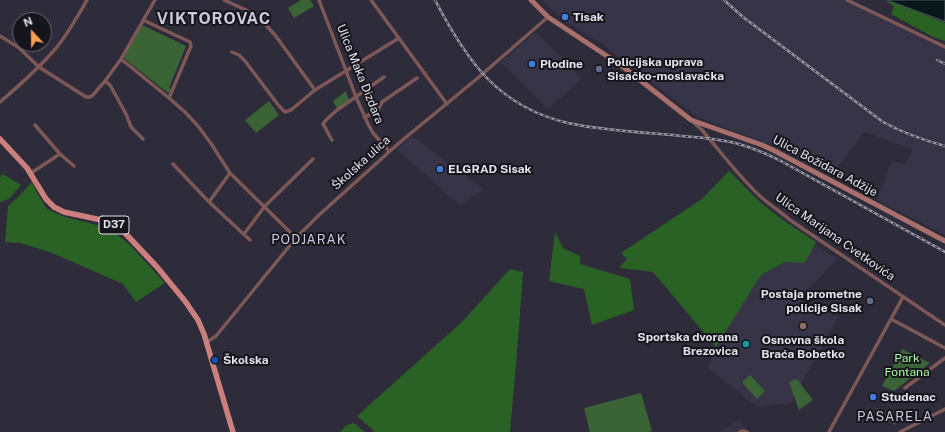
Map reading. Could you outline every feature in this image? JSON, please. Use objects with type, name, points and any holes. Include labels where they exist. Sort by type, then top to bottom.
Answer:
[{"type":"main road","name":"Ulica Božidara Adžije","points":[[531,0],[548,17],[622,66],[691,120],[733,134],[773,150],[945,240]]},
{"type":"main road","name":"D37","points":[[0,139],[23,162],[45,197],[54,207],[64,212],[102,220],[117,227],[125,233],[157,267],[188,305],[198,320],[207,342],[233,432]]},
{"type":"street","points":[[0,102],[39,67],[57,47],[72,26],[87,0]]},
{"type":"street","points":[[0,36],[18,47],[39,67],[86,97],[89,97],[92,96],[105,81],[121,59],[154,0]]},
{"type":"street","points":[[224,0],[256,16],[275,35],[315,90]]},
{"type":"street","name":"Ulica Maka Dizdara","points":[[319,0],[364,117],[373,133],[389,151]]},
{"type":"street","points":[[371,0],[447,104]]},
{"type":"street","points":[[847,0],[945,47]]},
{"type":"street","name":"Školska ulica","points":[[207,342],[216,336],[296,238],[343,193],[389,151],[447,104],[548,17]]},
{"type":"street","points":[[143,20],[190,42],[191,44],[169,98]]},
{"type":"street","points":[[232,52],[239,55],[246,61],[285,112],[291,110],[315,90],[399,38]]},
{"type":"street","points":[[121,59],[185,112],[198,126],[230,172],[296,238]]},
{"type":"street","points":[[332,140],[323,124],[326,120],[337,110],[384,77]]},
{"type":"street","points":[[364,117],[377,112],[382,102],[417,78]]},
{"type":"street","points":[[105,81],[110,85],[126,114],[131,127],[143,139]]},
{"type":"street","name":"Ulica Marijana Cvetkovića","points":[[691,120],[701,129],[750,186],[772,206],[790,220],[945,325]]},
{"type":"street","points":[[35,125],[60,154],[74,166]]},
{"type":"street","points":[[31,174],[60,154]]},
{"type":"street","points":[[244,234],[265,206],[313,159]]},
{"type":"street","points":[[173,164],[250,240]]},
{"type":"street","points":[[210,202],[230,172]]},
{"type":"street","points":[[829,432],[903,296]]},
{"type":"street","points":[[891,319],[945,348]]},
{"type":"street","points":[[905,388],[945,358]]},
{"type":"street","points":[[900,432],[945,409]]},
{"type":"street","points":[[740,432],[747,432]]},
{"type":"shaded area","points":[[542,0],[843,0],[945,49],[945,235],[877,200],[891,161],[906,164],[912,149],[865,132],[830,176],[773,145],[697,117],[598,41],[564,21]]},
{"type":"shaded area","points":[[887,0],[945,0],[945,21]]},
{"type":"shaded area","points":[[536,32],[582,78],[548,109],[501,62]]},
{"type":"shaded area","points":[[412,136],[484,189],[460,205],[396,149]]},
{"type":"shaded area","points":[[813,244],[837,259],[799,299],[838,317],[791,403],[757,407],[707,367],[758,273]]},
{"type":"shaded area","points":[[740,420],[747,432],[719,432]]},
{"type":"green space","points":[[301,0],[310,0],[314,6],[294,18],[288,8]]},
{"type":"green space","points":[[886,1],[945,23],[945,41],[933,37],[891,14],[894,6]]},
{"type":"green space","points":[[142,25],[186,46],[169,88],[171,89],[170,92],[168,93],[124,57]]},
{"type":"green space","points":[[346,91],[349,100],[337,108],[333,101]]},
{"type":"green space","points":[[269,101],[279,115],[256,133],[245,120]]},
{"type":"green space","points":[[729,171],[761,203],[816,242],[805,263],[785,262],[761,275],[716,347],[653,272],[619,268],[627,259],[621,253],[702,199]]},
{"type":"green space","points":[[3,174],[21,185],[9,199],[0,202],[0,177]]},
{"type":"green space","points":[[32,182],[47,209],[65,217],[109,228],[130,245],[165,283],[136,302],[123,284],[50,252],[20,243],[5,242],[8,206]]},
{"type":"green space","points":[[555,232],[563,248],[580,256],[580,264],[630,279],[634,310],[592,325],[584,289],[549,281]]},
{"type":"green space","points":[[510,269],[523,272],[510,432],[375,432],[357,416],[462,322]]},
{"type":"green space","name":"Park Fontana","points":[[902,349],[930,363],[894,391],[882,386]]},
{"type":"green space","points":[[750,375],[765,391],[757,399],[742,382]]},
{"type":"green space","points":[[797,379],[813,400],[799,410],[789,382]]},
{"type":"green space","points":[[641,393],[652,431],[590,432],[584,408]]},
{"type":"green space","points":[[878,408],[898,419],[895,425],[875,412]]},
{"type":"green space","points":[[354,423],[365,432],[340,432],[347,425]]},
{"type":"railway","points":[[435,0],[459,42],[472,61],[487,78],[503,93],[543,116],[578,125],[717,140],[752,148],[781,161],[945,252]]},
{"type":"railway","points":[[724,0],[743,17],[883,122],[913,136],[945,146]]},
{"type":"railway","points":[[937,60],[945,64]]},
{"type":"place","name":"Tisak","points":[[565,17]]},
{"type":"place","name":"Plodine","points":[[532,64]]},
{"type":"place","name":"Policijska uprava Sisačko-moslavačka","points":[[599,69]]},
{"type":"place","name":"ELGRAD Sisak","points":[[440,169]]},
{"type":"place","name":"Postaja prometne policije Sisak","points":[[870,301]]},
{"type":"place","name":"Osnovna škola Braća Bobetko","points":[[803,326]]},
{"type":"place","name":"Sportska dvorana Brezovica","points":[[746,344]]},
{"type":"place","name":"Školska","points":[[215,360]]},
{"type":"place","name":"Studenac","points":[[873,397]]},
{"type":"district","name":"VIKTOROVAC","points":[[214,19]]},
{"type":"district","name":"PODJARAK","points":[[309,240]]},
{"type":"district","name":"PASARELA","points":[[895,417]]}]
